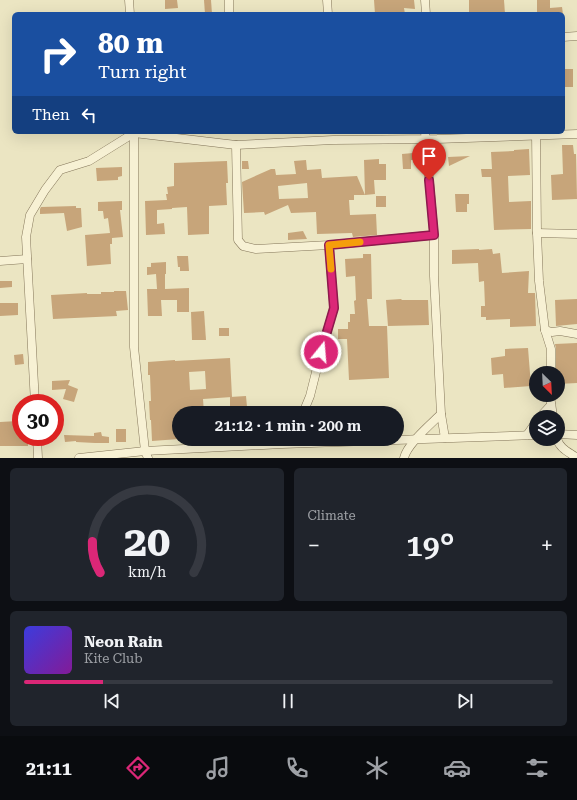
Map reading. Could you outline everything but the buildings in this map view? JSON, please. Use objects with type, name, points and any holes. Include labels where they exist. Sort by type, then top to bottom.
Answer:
[{"type":"street","points":[[129,0],[130,12]]},
{"type":"street","points":[[229,0],[229,12]]},
{"type":"street","points":[[327,0],[328,12]]},
{"type":"street","points":[[425,0],[426,12]]},
{"type":"street","points":[[565,37],[577,36]]},
{"type":"street","points":[[34,394],[26,237],[30,216],[45,190],[60,170],[88,161],[132,134]]},
{"type":"street","points":[[134,134],[134,347],[146,455]]},
{"type":"street","points":[[142,134],[236,145],[333,136],[577,134]]},
{"type":"street","points":[[536,134],[539,281],[545,330],[551,349],[551,366]]},
{"type":"street","points":[[425,135],[434,235],[434,276],[441,414],[445,438]]},
{"type":"street","points":[[236,145],[238,240],[243,246],[256,249],[329,245],[434,235]]},
{"type":"street","points":[[537,233],[577,234]]},
{"type":"street","points":[[306,406],[310,396],[334,308],[329,245]]},
{"type":"street","points":[[0,261],[27,259]]},
{"type":"street","points":[[545,330],[577,334]]},
{"type":"street","points":[[551,402],[552,410]]},
{"type":"street","points":[[546,410],[551,405]]},
{"type":"street","points":[[404,458],[415,439],[441,414]]},
{"type":"street","points":[[565,434],[577,435]]},
{"type":"street","points":[[404,439],[529,435]]},
{"type":"street","points":[[37,446],[38,458]]},
{"type":"street","points":[[79,458],[146,455],[234,446]]},
{"type":"street","points":[[561,446],[577,458]]},
{"type":"slow traffic","points":[[331,269],[329,245],[360,242]]},
{"type":"route","points":[[321,352],[334,308],[329,245],[434,235],[429,180]]}]
